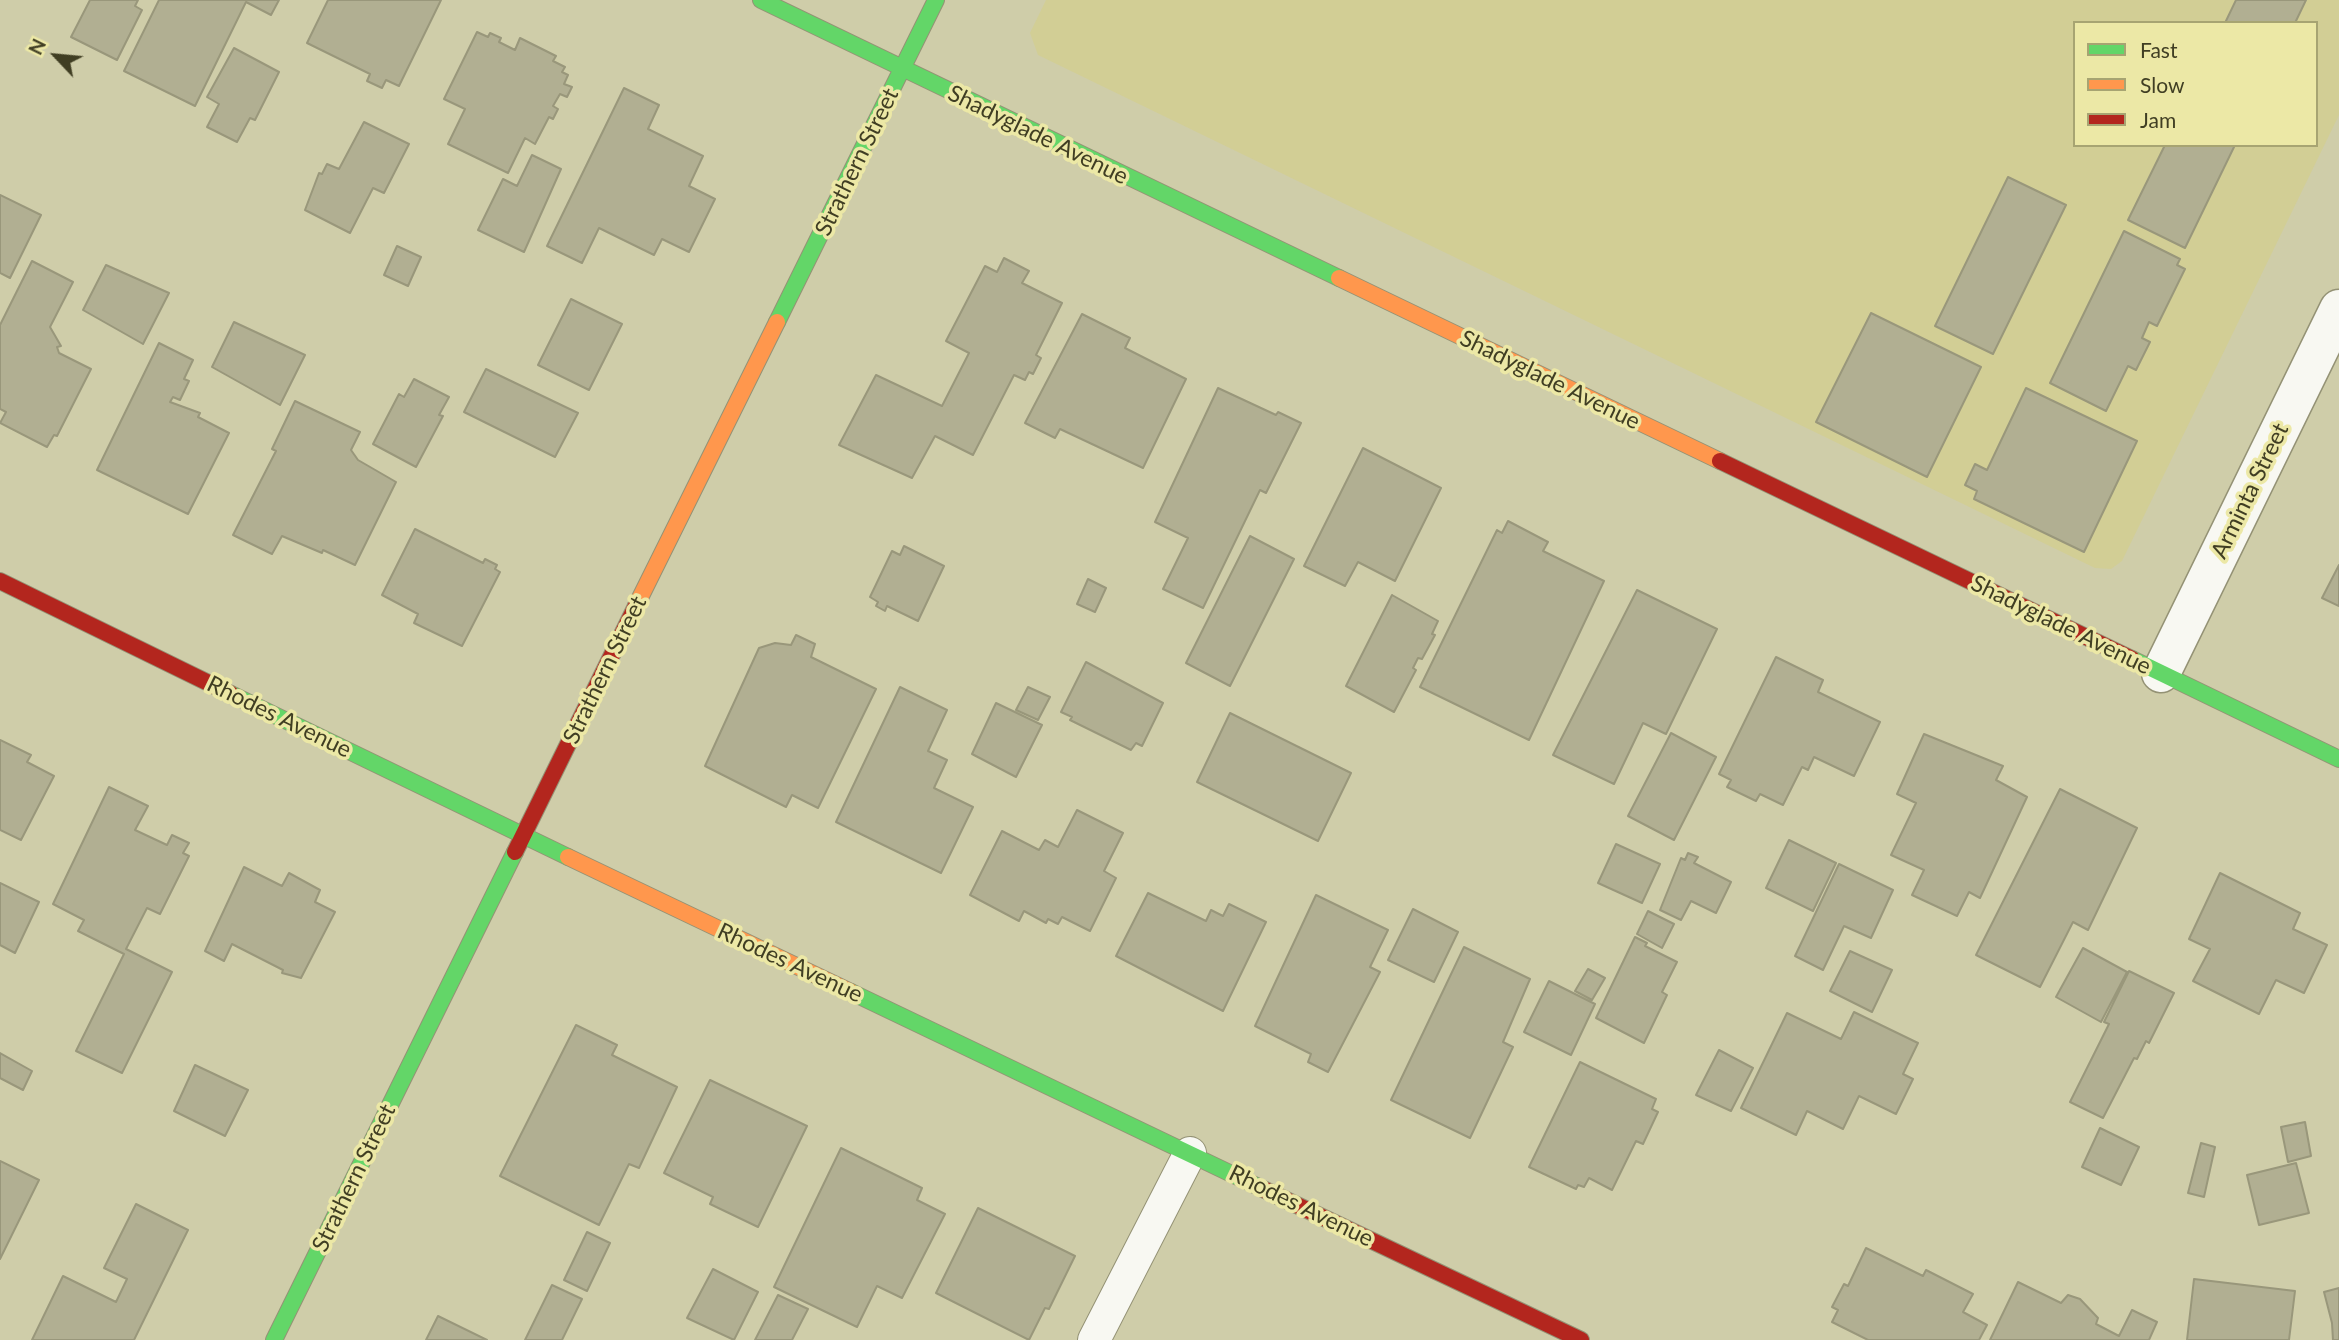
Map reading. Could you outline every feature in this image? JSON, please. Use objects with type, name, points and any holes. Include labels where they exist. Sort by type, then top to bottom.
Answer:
[{"type":"street","name":"Shadyglade Avenue","points":[[761,0],[2339,759]]},
{"type":"street","name":"Strathern Street","points":[[274,1340],[936,0]]},
{"type":"street","name":"Arminta Street","points":[[2161,673],[2339,309]]},
{"type":"street","name":"Rhodes Avenue","points":[[0,581],[523,836],[1581,1340]]},
{"type":"lane","points":[[1094,1340],[1190,1153]]},
{"type":"shaded area","points":[[1046,0],[2339,0],[2339,115],[2122,561],[2111,569],[2095,568],[1038,55],[1030,33]]},
{"type":"building","points":[[90,0],[138,0],[135,6],[142,10],[117,60],[71,37]]},
{"type":"building","points":[[159,0],[279,0],[271,15],[246,2],[195,106],[124,71]]},
{"type":"building","points":[[328,0],[441,0],[399,86],[386,80],[382,88],[367,81],[370,74],[307,43]]},
{"type":"building","points":[[2236,0],[2306,0],[2296,21],[2226,21]]},
{"type":"building","points":[[477,32],[488,37],[490,33],[501,38],[499,42],[515,50],[520,38],[556,56],[553,61],[565,67],[562,72],[568,75],[564,84],[572,87],[567,97],[560,94],[553,106],[558,109],[553,119],[549,117],[535,144],[525,138],[508,173],[448,144],[465,109],[444,99]]},
{"type":"building","points":[[234,48],[279,72],[255,120],[250,118],[237,142],[207,127],[219,104],[207,97]]},
{"type":"building","points":[[624,88],[659,105],[648,129],[703,156],[689,186],[715,199],[689,252],[662,239],[654,255],[599,228],[582,263],[547,246]]},
{"type":"building","points":[[364,122],[409,144],[384,193],[373,188],[350,233],[305,210],[319,173],[322,174],[327,164],[339,169]]},
{"type":"building","points":[[2164,147],[2234,147],[2185,248],[2128,220]]},
{"type":"building","points":[[532,155],[561,169],[524,252],[478,230],[503,179],[517,186]]},
{"type":"building","points":[[2008,177],[2066,205],[1993,354],[1935,326]]},
{"type":"building","points":[[0,195],[41,215],[10,278],[0,273]]},
{"type":"building","points":[[2124,231],[2180,259],[2177,265],[2185,269],[2157,326],[2149,322],[2142,338],[2150,342],[2136,370],[2128,366],[2106,411],[2050,383]]},
{"type":"building","points":[[397,246],[421,257],[408,286],[384,275]]},
{"type":"building","points":[[1004,258],[1029,271],[1022,283],[1062,303],[1036,355],[1041,358],[1033,374],[1029,372],[1025,380],[1014,375],[973,455],[935,436],[912,478],[839,445],[876,375],[942,406],[969,353],[946,341],[985,266],[997,272]]},
{"type":"building","points":[[32,261],[73,282],[50,327],[61,346],[57,347],[59,353],[91,369],[57,436],[54,435],[47,447],[0,423],[6,412],[0,409],[0,325]]},
{"type":"building","points":[[106,265],[169,293],[143,344],[83,310]]},
{"type":"building","points":[[571,299],[622,324],[589,390],[538,365]]},
{"type":"building","points":[[1871,313],[1981,367],[1927,477],[1816,422]]},
{"type":"building","points":[[1082,314],[1130,338],[1125,348],[1186,379],[1143,468],[1060,429],[1055,438],[1025,423]]},
{"type":"building","points":[[234,322],[305,355],[280,405],[212,367]]},
{"type":"building","points":[[159,343],[193,360],[184,379],[189,381],[180,400],[173,397],[170,402],[200,413],[198,417],[229,433],[188,514],[97,470]]},
{"type":"building","points":[[486,369],[578,413],[555,457],[464,412]]},
{"type":"building","points":[[414,379],[449,397],[439,415],[443,416],[416,467],[373,444],[399,394],[404,397]]},
{"type":"building","points":[[1218,388],[1276,415],[1278,412],[1301,423],[1266,493],[1260,490],[1203,608],[1163,589],[1188,538],[1155,522]]},
{"type":"building","points":[[2026,388],[2137,441],[2084,552],[1974,499],[1977,491],[1965,485],[1975,464],[1987,470]]},
{"type":"building","points":[[295,401],[360,432],[351,450],[358,460],[396,482],[355,565],[323,550],[322,553],[282,536],[272,554],[233,535],[276,451],[272,449]]},
{"type":"building","points":[[1363,448],[1441,488],[1395,581],[1358,562],[1345,586],[1304,566]]},
{"type":"building","points":[[1508,521],[1548,542],[1543,551],[1604,581],[1529,740],[1420,687],[1497,530],[1502,533]]},
{"type":"building","points":[[415,529],[483,563],[485,559],[497,565],[495,569],[500,572],[462,646],[414,623],[418,614],[382,595]]},
{"type":"building","points":[[1250,536],[1294,559],[1230,686],[1186,663]]},
{"type":"building","points":[[904,546],[944,566],[918,621],[887,606],[885,611],[876,606],[878,602],[870,597],[892,551],[900,555]]},
{"type":"building","points":[[2339,565],[2339,606],[2322,598]]},
{"type":"building","points":[[1088,579],[1106,588],[1095,612],[1077,604]]},
{"type":"building","points":[[1637,590],[1717,629],[1666,734],[1643,723],[1614,784],[1553,755]]},
{"type":"building","points":[[1392,595],[1438,621],[1432,634],[1435,635],[1422,659],[1418,658],[1413,668],[1416,670],[1394,712],[1346,686]]},
{"type":"building","points":[[796,635],[815,644],[811,657],[876,689],[818,808],[792,795],[786,807],[705,766],[759,648],[775,643],[791,645]]},
{"type":"building","points":[[1776,657],[1823,680],[1818,692],[1880,722],[1854,776],[1814,757],[1808,770],[1802,767],[1783,805],[1760,794],[1756,801],[1727,787],[1731,780],[1719,774]]},
{"type":"building","points":[[1086,662],[1163,703],[1142,746],[1136,743],[1131,750],[1070,720],[1072,717],[1061,712]]},
{"type":"building","points":[[900,687],[947,710],[928,751],[947,760],[934,788],[973,807],[941,873],[836,822]]},
{"type":"building","points":[[1028,687],[1050,697],[1038,720],[1016,710]]},
{"type":"building","points":[[996,703],[1042,725],[1016,777],[972,754]]},
{"type":"building","points":[[1230,713],[1351,773],[1318,841],[1197,782]]},
{"type":"building","points":[[1671,733],[1716,757],[1674,840],[1628,816]]},
{"type":"building","points":[[1924,734],[2003,766],[1996,780],[2027,797],[1980,898],[1969,892],[1957,916],[1912,895],[1924,870],[1891,855],[1916,803],[1897,794]]},
{"type":"building","points":[[0,740],[31,755],[27,762],[54,776],[21,840],[0,830]]},
{"type":"building","points":[[109,787],[148,806],[135,830],[167,845],[172,835],[189,843],[183,853],[189,856],[160,914],[147,908],[126,949],[172,972],[122,1073],[76,1051],[124,954],[78,931],[84,920],[53,904]]},
{"type":"building","points":[[2060,789],[2137,828],[2088,930],[2073,922],[2040,987],[1976,955]]},
{"type":"building","points":[[1077,810],[1123,833],[1104,871],[1116,878],[1090,931],[1062,917],[1058,924],[1048,919],[1046,923],[1024,911],[1019,921],[970,895],[1002,831],[1039,850],[1045,840],[1058,847]]},
{"type":"building","points":[[1789,840],[1836,863],[1813,911],[1766,888]]},
{"type":"building","points":[[1616,844],[1660,864],[1642,903],[1598,883]]},
{"type":"building","points":[[1688,853],[1698,857],[1694,863],[1731,882],[1716,913],[1691,901],[1681,920],[1660,910],[1681,858],[1685,860]]},
{"type":"building","points":[[1839,864],[1893,890],[1871,938],[1844,926],[1823,970],[1795,956]]},
{"type":"building","points":[[244,867],[282,886],[289,873],[320,890],[315,902],[335,912],[301,978],[282,973],[283,970],[232,944],[224,961],[205,951]]},
{"type":"building","points":[[2220,873],[2300,913],[2293,929],[2327,945],[2304,993],[2276,980],[2259,1014],[2193,981],[2210,949],[2189,939]]},
{"type":"building","points":[[0,883],[39,902],[15,953],[0,945]]},
{"type":"building","points":[[1148,893],[1206,921],[1211,910],[1223,916],[1229,904],[1266,922],[1223,1011],[1116,956]]},
{"type":"building","points":[[1316,895],[1388,930],[1370,967],[1380,972],[1328,1072],[1308,1062],[1311,1054],[1255,1026]]},
{"type":"building","points":[[1413,909],[1458,932],[1434,982],[1388,960]]},
{"type":"building","points":[[1648,911],[1674,924],[1662,948],[1637,934]]},
{"type":"building","points":[[1635,937],[1647,943],[1645,946],[1677,962],[1662,992],[1667,995],[1644,1043],[1596,1018]]},
{"type":"building","points":[[1464,947],[1530,979],[1503,1042],[1513,1047],[1470,1138],[1391,1100]]},
{"type":"building","points":[[2083,948],[2127,972],[2101,1022],[2056,997]]},
{"type":"building","points":[[1850,951],[1892,970],[1872,1012],[1830,991]]},
{"type":"building","points":[[1588,969],[1605,978],[1592,1000],[1575,991]]},
{"type":"building","points":[[2129,971],[2174,993],[2149,1043],[2146,1041],[2137,1059],[2134,1058],[2103,1118],[2070,1102],[2109,1024],[2104,1022]]},
{"type":"building","points":[[1549,981],[1595,1004],[1571,1055],[1524,1032]]},
{"type":"building","points":[[1854,1012],[1918,1043],[1903,1074],[1913,1079],[1896,1114],[1859,1096],[1843,1129],[1807,1111],[1796,1135],[1741,1108],[1787,1013],[1841,1039]]},
{"type":"building","points":[[576,1025],[617,1045],[612,1055],[677,1087],[639,1168],[629,1164],[599,1225],[500,1176]]},
{"type":"building","points":[[1719,1050],[1753,1068],[1731,1111],[1696,1095]]},
{"type":"building","points":[[0,1053],[32,1071],[23,1090],[0,1078]]},
{"type":"building","points":[[1580,1062],[1656,1099],[1652,1109],[1658,1112],[1643,1144],[1636,1141],[1612,1190],[1589,1178],[1584,1187],[1578,1185],[1576,1189],[1529,1167]]},
{"type":"building","points":[[195,1065],[248,1090],[225,1136],[174,1111]]},
{"type":"building","points":[[710,1080],[807,1126],[758,1227],[710,1204],[713,1197],[664,1173]]},
{"type":"building","points":[[2305,1122],[2311,1156],[2288,1162],[2281,1127]]},
{"type":"building","points":[[2100,1128],[2139,1147],[2121,1185],[2082,1167]]},
{"type":"building","points":[[2201,1143],[2215,1147],[2204,1197],[2188,1193]]},
{"type":"building","points":[[841,1148],[922,1188],[917,1200],[945,1214],[902,1298],[877,1286],[857,1327],[774,1287]]},
{"type":"building","points":[[0,1161],[39,1180],[0,1259]]},
{"type":"building","points":[[2296,1163],[2309,1213],[2259,1225],[2247,1175]]},
{"type":"building","points":[[136,1204],[188,1230],[134,1340],[32,1340],[63,1276],[116,1302],[127,1279],[104,1268]]},
{"type":"building","points":[[978,1208],[1075,1256],[1049,1309],[1045,1308],[1029,1340],[936,1293]]},
{"type":"building","points":[[587,1232],[610,1243],[587,1291],[564,1280]]},
{"type":"building","points":[[1866,1248],[1923,1276],[1926,1270],[1973,1294],[1963,1312],[1987,1325],[1979,1340],[1868,1340],[1832,1322],[1838,1310],[1832,1307],[1844,1284],[1848,1286]]},
{"type":"building","points":[[713,1269],[758,1292],[734,1340],[687,1318]]},
{"type":"building","points":[[2194,1279],[2295,1291],[2289,1340],[2187,1340]]},
{"type":"building","points":[[2018,1282],[2061,1303],[2068,1295],[2080,1299],[2098,1318],[2096,1324],[2119,1336],[2132,1310],[2157,1322],[2149,1340],[1990,1340]]},
{"type":"building","points":[[552,1285],[582,1299],[562,1340],[525,1340]]},
{"type":"building","points":[[2339,1288],[2339,1340],[2333,1340],[2332,1323],[2324,1292]]},
{"type":"building","points":[[778,1295],[808,1309],[792,1340],[755,1340]]},
{"type":"building","points":[[438,1316],[487,1340],[426,1340]]},
{"type":"traffic: fast","points":[[761,0],[1339,278]]},
{"type":"traffic: fast","points":[[777,322],[936,0]]},
{"type":"traffic: fast","points":[[2132,659],[2339,759]]},
{"type":"traffic: fast","points":[[231,694],[568,857]]},
{"type":"traffic: fast","points":[[274,1340],[515,852]]},
{"type":"traffic: fast","points":[[851,992],[1263,1189]]},
{"type":"traffic: slow","points":[[1339,278],[1720,461]]},
{"type":"traffic: slow","points":[[636,606],[777,322]]},
{"type":"traffic: slow","points":[[568,857],[851,992]]},
{"type":"traffic: jam","points":[[1720,461],[2132,659]]},
{"type":"traffic: jam","points":[[0,581],[231,694]]},
{"type":"traffic: jam","points":[[515,852],[636,606]]},
{"type":"traffic: jam","points":[[1263,1189],[1581,1340]]}]
